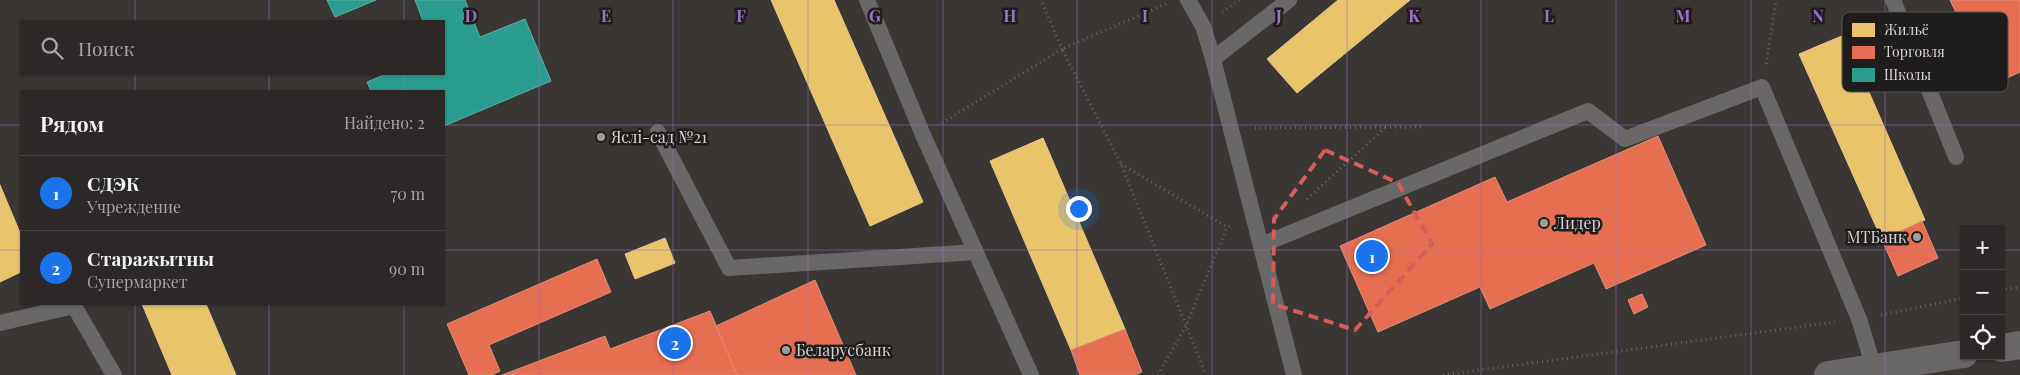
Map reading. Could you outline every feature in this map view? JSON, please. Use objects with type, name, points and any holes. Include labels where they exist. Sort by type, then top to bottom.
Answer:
[{"type":"street","points":[[2005,347],[2020,345]]},
{"type":"street","points":[[1828,375],[1960,355]]},
{"type":"lane","points":[[867,0],[923,135],[1031,375]]},
{"type":"lane","points":[[1188,0],[1204,26],[1232,128],[1254,224],[1294,375]]},
{"type":"lane","points":[[1213,59],[1289,0]]},
{"type":"lane","points":[[1893,0],[1898,12]]},
{"type":"lane","points":[[1261,245],[1588,111],[1626,139],[1762,87],[1859,319],[1874,368]]},
{"type":"lane","points":[[1930,92],[1956,157]]},
{"type":"lane","points":[[658,132],[728,268],[976,252]]},
{"type":"lane","points":[[0,323],[74,306],[114,375]]},
{"type":"path","points":[[1040,0],[1062,49],[1121,164],[1206,375]]},
{"type":"path","points":[[923,135],[1062,49],[1175,0]]},
{"type":"path","points":[[1762,87],[1776,0]]},
{"type":"path","points":[[1232,128],[1424,127]]},
{"type":"path","points":[[1158,375],[1186,326],[1227,227]]},
{"type":"path","points":[[2005,289],[2020,287]]},
{"type":"path","points":[[1442,375],[1859,319],[1960,299]]},
{"type":"highlighted area","points":[[1325,150],[1398,183],[1432,244],[1355,330],[1273,304],[1274,219]]},
{"type":"building: Жильё","points":[[771,0],[834,0],[923,202],[870,226]]},
{"type":"building: Жильё","points":[[1338,0],[1410,0],[1297,93],[1267,59]]},
{"type":"building: Жильё","points":[[1842,36],[1842,92],[1869,92],[1925,220],[1882,240],[1799,54]]},
{"type":"building: Жильё","points":[[1043,138],[1125,329],[1071,350],[990,161]]},
{"type":"building: Жильё","points":[[0,185],[20,233],[20,272],[0,282]]},
{"type":"building: Жильё","points":[[665,238],[675,263],[635,279],[625,254]]},
{"type":"building: Жильё","points":[[142,305],[206,305],[236,375],[172,375]]},
{"type":"building: Торговля","points":[[1950,0],[2020,0],[2020,72],[2008,78],[2008,12],[1956,12]]},
{"type":"building: Торговля","name":"Лидер","points":[[1658,136],[1706,245],[1606,289],[1594,263],[1490,309],[1480,287],[1378,332],[1340,246],[1495,177],[1507,202]]},
{"type":"building: Торговля","points":[[1922,221],[1938,258],[1898,276],[1882,240]]},
{"type":"building: Торговля","points":[[597,259],[611,292],[489,345],[500,371],[492,375],[469,375],[447,324]]},
{"type":"building: Торговля","name":"Беларусбанк","points":[[815,280],[856,375],[737,375],[716,326]]},
{"type":"building: Торговля","points":[[1642,294],[1648,307],[1634,314],[1628,300]]},
{"type":"building: Торговля","points":[[710,311],[737,375],[502,375],[605,336],[610,349]]},
{"type":"building: Торговля","points":[[1125,329],[1142,372],[1135,375],[1080,375],[1071,350]]},
{"type":"building: Школы","points":[[327,0],[376,0],[335,17]]},
{"type":"building: Школы","points":[[415,0],[465,0],[480,37],[525,19],[551,81],[445,126],[445,90],[371,90],[367,82],[384,75],[445,75],[445,20],[423,20]]},
{"type":"place","name":"Яслі-сад №21","points":[[601,137]]},
{"type":"place","name":"Лидер","points":[[1544,223]]},
{"type":"place","name":"МТБанк","points":[[1917,237]]},
{"type":"place","name":"СДЭК","points":[[1372,256]]},
{"type":"place","name":"Старажытны","points":[[675,343]]},
{"type":"place","name":"Беларусбанк","points":[[786,350]]}]
